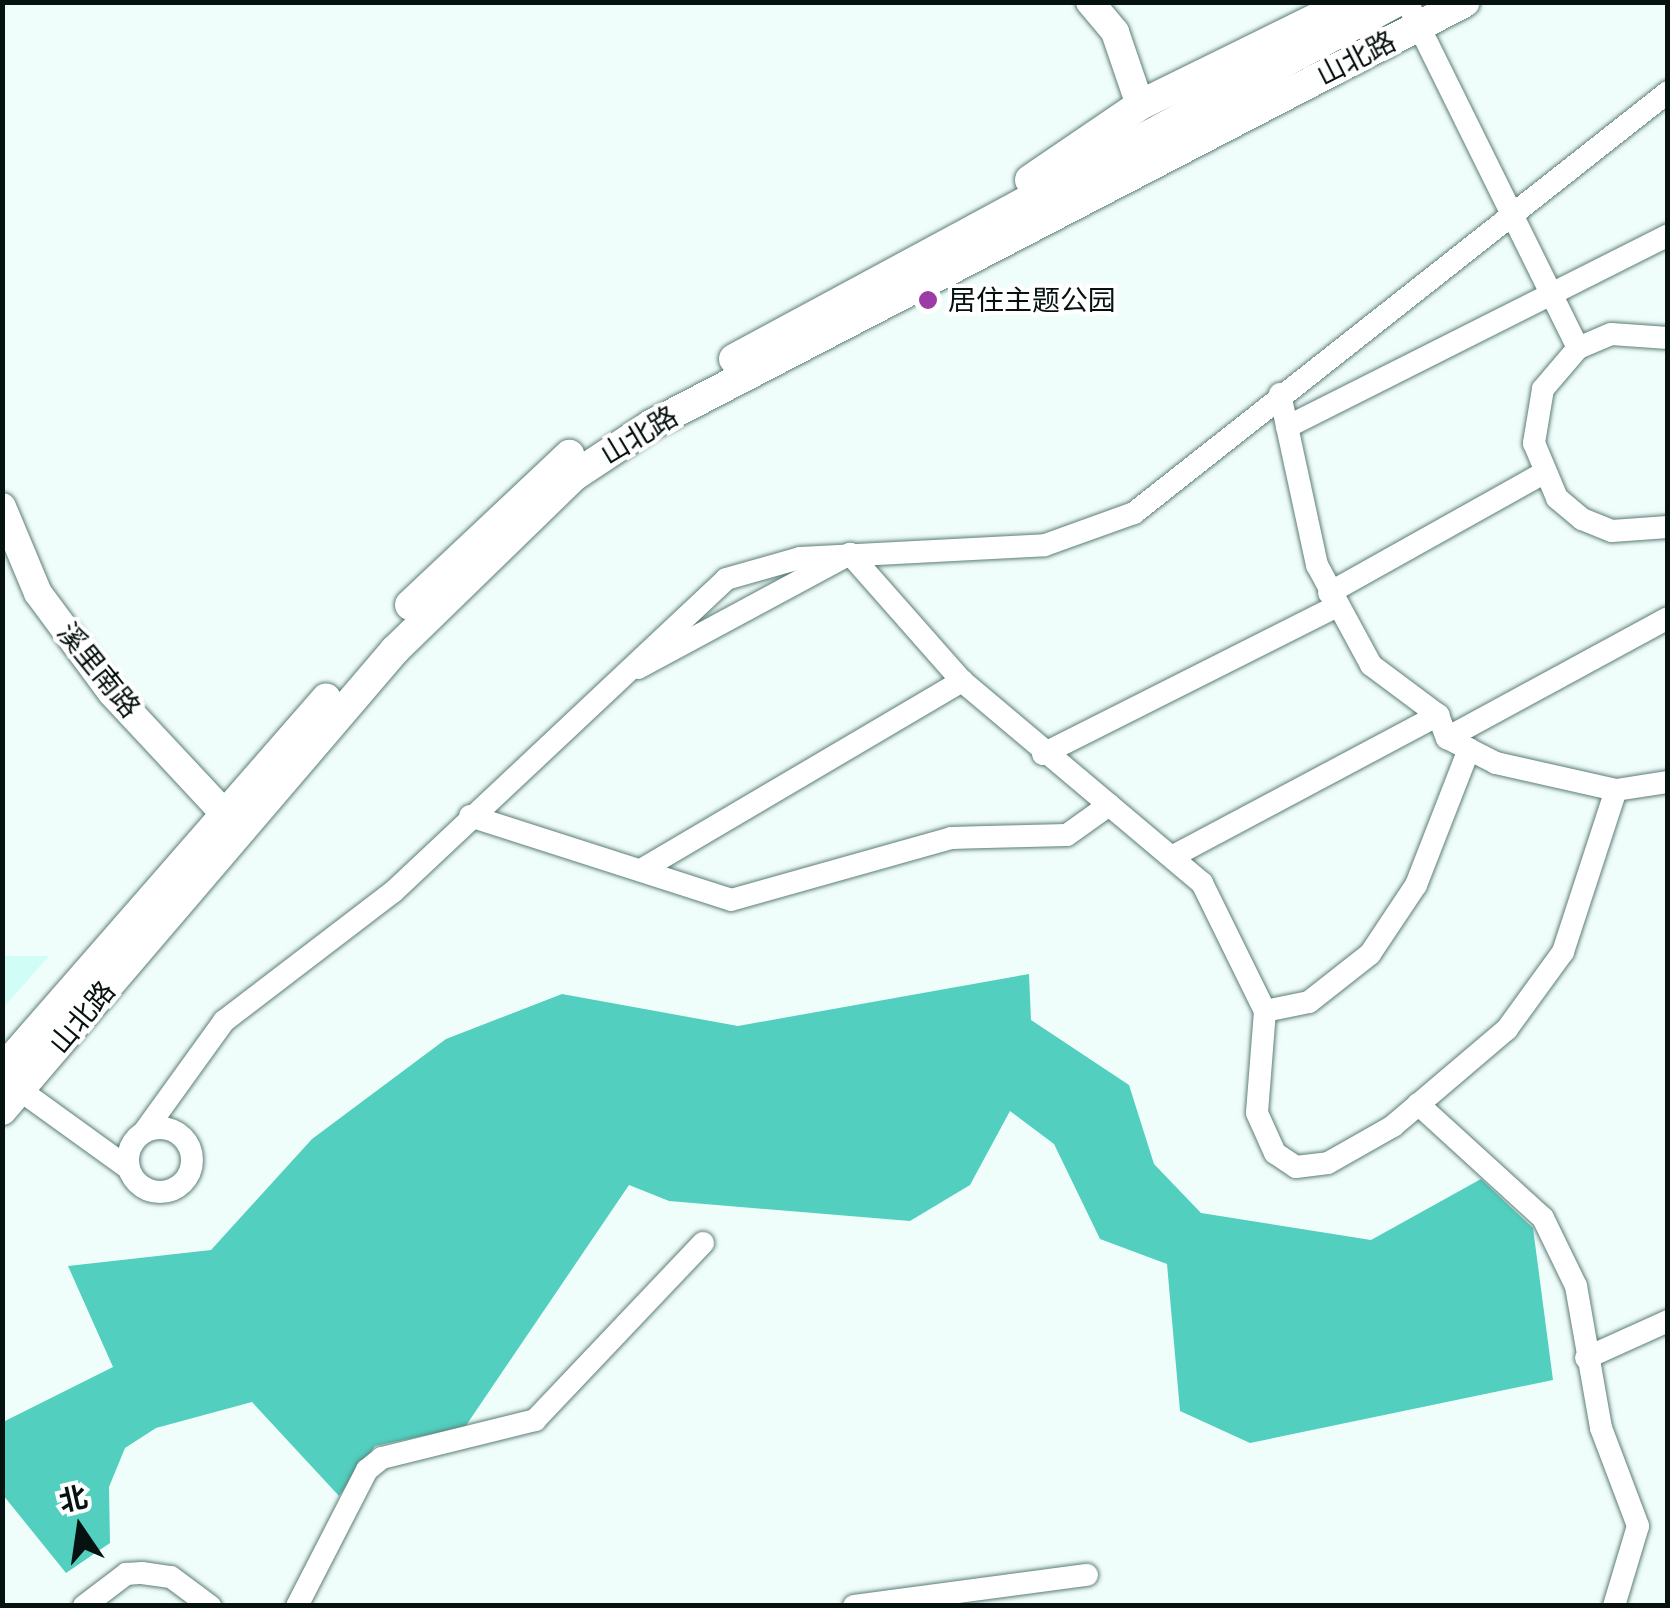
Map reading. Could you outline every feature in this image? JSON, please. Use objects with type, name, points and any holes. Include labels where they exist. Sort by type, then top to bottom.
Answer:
[{"type":"main road","points":[[844,300],[1140,105],[1349,2]]},
{"type":"main road","name":"山北路","points":[[8,1090],[225,814],[439,571],[536,480],[627,417],[1396,2]]},
{"type":"main road","name":"山北路","points":[[8,1090],[395,650],[574,476],[651,425],[1413,14],[1465,2]]},
{"type":"street","points":[[1090,2],[1120,43],[1140,105]]},
{"type":"street","points":[[1413,14],[1578,348]]},
{"type":"street","points":[[128,1168],[144,1132],[224,1021],[393,892],[610,683],[726,579],[761,564],[850,554],[1024,547],[1087,534],[1151,502],[1280,394],[1668,92]]},
{"type":"street","points":[[1286,427],[1668,235]]},
{"type":"street","points":[[1668,338],[1611,334],[1578,348],[1543,389],[1535,415],[1542,474],[1582,519],[1612,531],[1668,526]]},
{"type":"street","points":[[1280,394],[1333,599],[1371,666],[1438,715],[1448,738],[1469,748],[1616,790],[1668,782]]},
{"type":"street","points":[[1043,754],[1333,599],[1542,474]]},
{"type":"street","name":"溪里南路","points":[[2,507],[38,593],[112,693],[225,814]]},
{"type":"street","points":[[850,554],[962,681],[1043,754],[1177,854],[1217,904],[1265,1011],[1257,1113],[1275,1153],[1296,1166],[1328,1163],[1418,1104],[1507,1029],[1563,952],[1616,790]]},
{"type":"street","points":[[610,683],[850,554]]},
{"type":"street","points":[[1448,738],[1668,618]]},
{"type":"street","points":[[641,870],[962,681]]},
{"type":"street","points":[[1177,854],[1438,715]]},
{"type":"street","points":[[1265,1011],[1309,1002],[1370,954],[1416,885],[1469,748]]},
{"type":"street","points":[[470,816],[744,899],[951,838],[1067,835],[1110,805]]},
{"type":"street","points":[[8,1090],[128,1168],[150,1191],[171,1190],[188,1177],[192,1156],[184,1137],[144,1132]]},
{"type":"street","points":[[1418,1104],[1543,1218],[1576,1286],[1586,1358],[1638,1526],[1614,1606]]},
{"type":"street","points":[[296,1606],[367,1470],[382,1458],[535,1420],[703,1244]]},
{"type":"street","points":[[1586,1358],[1668,1321]]},
{"type":"street","points":[[84,1606],[126,1574],[170,1577],[210,1606]]},
{"type":"street","points":[[854,1606],[1088,1576]]},
{"type":"shaded area","points":[[2,956],[49,956],[3,1008]]},
{"type":"green space","points":[[1029,974],[1031,1020],[1129,1085],[1154,1164],[1201,1213],[1371,1240],[1481,1179],[1533,1228],[1553,1380],[1250,1443],[1180,1411],[1167,1264],[1100,1239],[1054,1144],[1010,1111],[970,1185],[910,1221],[669,1201],[629,1185],[465,1427],[375,1446],[339,1496],[252,1402],[156,1428],[125,1448],[109,1487],[110,1543],[66,1573],[3,1495],[3,1422],[113,1367],[68,1266],[211,1250],[312,1139],[446,1039],[562,994],[738,1026]]},
{"type":"place","name":"居住主题公园","points":[[928,300]]}]
